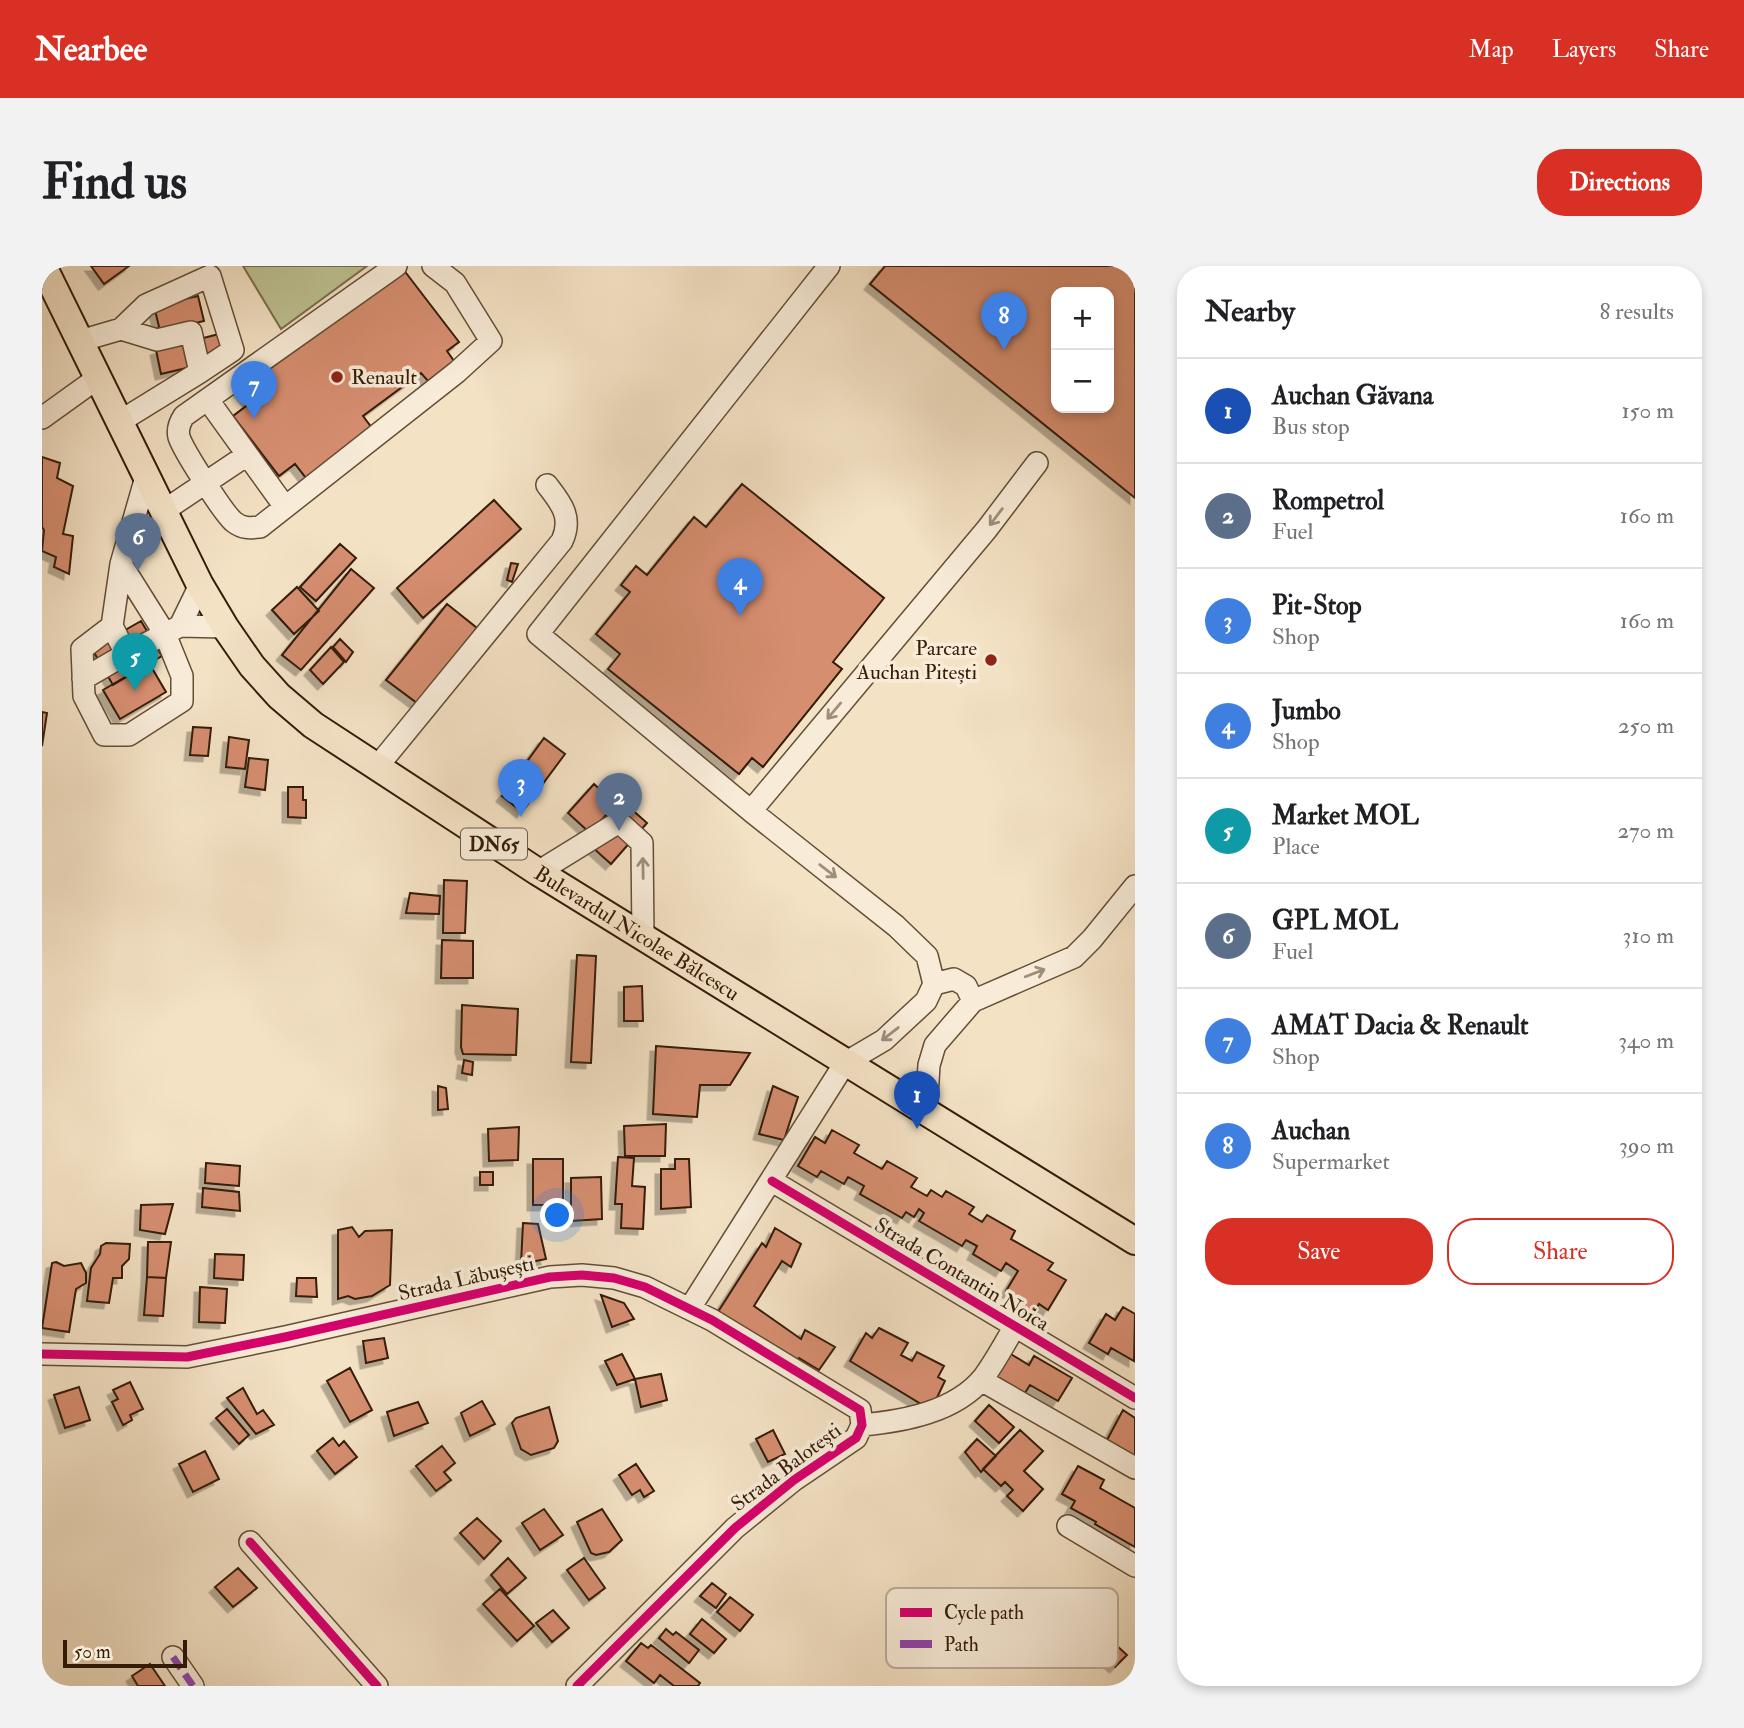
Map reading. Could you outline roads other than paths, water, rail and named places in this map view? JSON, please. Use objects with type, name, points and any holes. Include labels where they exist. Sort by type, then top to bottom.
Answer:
[{"type":"main road","name":"Bulevardul Nicolae Bălcescu","points":[[43,266],[200,585],[252,666],[279,696],[313,725],[538,873],[1135,1241]]},
{"type":"street","points":[[396,266],[184,416],[179,424],[179,436],[206,483],[233,521],[245,528],[260,527],[457,372],[491,341],[455,283],[433,266]]},
{"type":"street","points":[[691,1308],[845,1063],[884,1040],[901,1026],[926,1002],[934,984],[927,956],[902,931],[751,811],[538,634],[828,266]]},
{"type":"street","points":[[80,341],[121,330],[146,305],[210,276],[233,350],[119,422]]},
{"type":"street","points":[[121,330],[157,340],[191,332],[201,372]]},
{"type":"street","points":[[42,418],[99,377]]},
{"type":"street","points":[[208,400],[285,508]]},
{"type":"street","points":[[162,512],[247,455]]},
{"type":"street","points":[[751,811],[987,528],[1037,463]]},
{"type":"street","points":[[126,654],[112,626],[121,564],[146,477]]},
{"type":"street","points":[[377,767],[562,541],[567,525],[566,512],[547,485]]},
{"type":"street","points":[[112,626],[82,649],[84,696],[104,735],[129,735],[182,701],[182,676],[172,630],[121,564]]},
{"type":"street","points":[[172,630],[200,585]]},
{"type":"street","points":[[83,679],[172,630],[225,627]]},
{"type":"street","points":[[538,873],[619,822],[642,843],[643,937]]},
{"type":"street","points":[[926,1112],[929,1065],[935,1045],[973,1001],[1074,957],[1135,886]]},
{"type":"street","points":[[934,984],[954,979],[966,986],[973,1001]]},
{"type":"street","name":"Strada Contantin Noica","points":[[772,1181],[1135,1398]]},
{"type":"street","name":"Strada Lăbușești","points":[[42,1354],[187,1357],[550,1277],[582,1275],[614,1278],[645,1287],[691,1308]]},
{"type":"street","name":"Strada Balotești","points":[[577,1686],[735,1528],[794,1480],[856,1438],[862,1425],[860,1410],[691,1308]]},
{"type":"street","name":"Strada Balotești","points":[[862,1425],[887,1423],[951,1405],[981,1380],[1015,1326]]},
{"type":"street","points":[[981,1380],[1135,1468]]},
{"type":"street","points":[[1068,1526],[1135,1566]]},
{"type":"street","points":[[250,1542],[377,1686]]},
{"type":"street","points":[[173,1657],[193,1686]]},
{"type":"place","name":"Auchan","points":[[1004,350]]},
{"type":"place","name":"Renault","points":[[337,377]]},
{"type":"place","name":"AMAT Dacia & Renault","points":[[254,419]]},
{"type":"place","name":"GPL MOL","points":[[138,571]]},
{"type":"place","name":"Jumbo","points":[[740,616]]},
{"type":"place","name":"Parcare Auchan Pitești","points":[[991,660]]},
{"type":"place","name":"Market MOL","points":[[135,691]]},
{"type":"place","name":"Pit-Stop","points":[[521,817]]},
{"type":"place","name":"Rompetrol","points":[[619,831]]},
{"type":"place","name":"Auchan Găvana","points":[[917,1129]]}]
